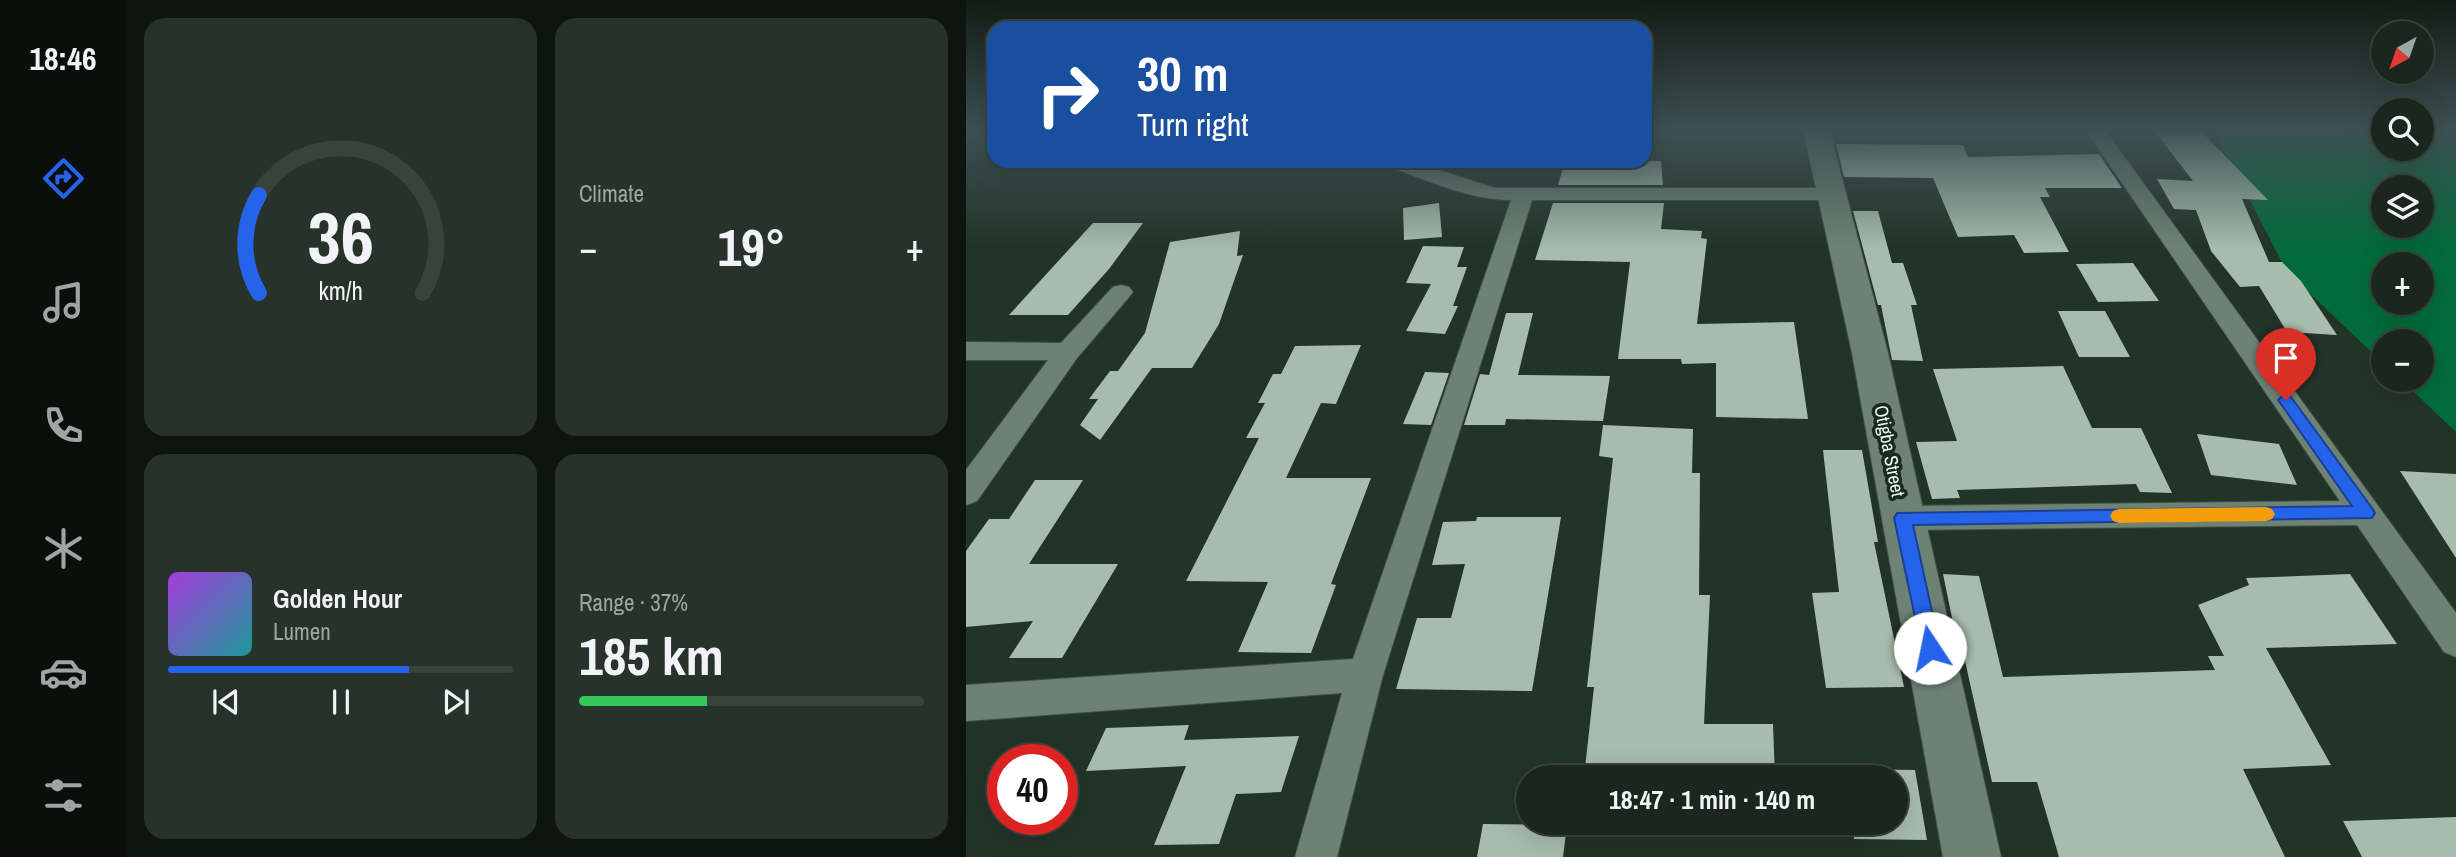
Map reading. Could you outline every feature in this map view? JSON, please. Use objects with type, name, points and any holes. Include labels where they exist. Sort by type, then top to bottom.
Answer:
[{"type":"street","points":[[1415,169],[1495,194],[1831,194]]},
{"type":"street","name":"Otigba Street","points":[[1825,169],[1870,353],[1972,857]]},
{"type":"street","points":[[2122,169],[2456,641]]},
{"type":"street","points":[[1316,857],[1365,675],[1523,195]]},
{"type":"street","points":[[966,493],[1068,352],[1121,292]]},
{"type":"street","points":[[966,351],[1068,352]]},
{"type":"street","points":[[1903,518],[2366,513]]},
{"type":"street","points":[[966,703],[1365,675]]},
{"type":"green space","points":[[2234,169],[2456,169],[2456,432],[2414,392],[2434,392],[2434,329],[2371,329],[2371,352],[2287,272]]},
{"type":"building","points":[[1563,169],[1662,169],[1663,185],[1558,185]]},
{"type":"building","points":[[1842,169],[2109,169],[2122,188],[2045,188],[2050,197],[2040,197],[2069,252],[2024,253],[2014,235],[1958,237],[1933,178],[1844,177]]},
{"type":"building","points":[[2184,169],[2238,169],[2268,200],[2242,199],[2269,262],[2282,262],[2301,281],[2337,335],[2287,332],[2259,286],[2240,287],[2211,251],[2196,210],[2174,209],[2157,179],[2193,181]]},
{"type":"building","points":[[1439,203],[1442,237],[1404,240],[1403,208]]},
{"type":"building","points":[[1553,203],[1664,203],[1661,229],[1702,231],[1701,238],[1707,239],[1697,324],[1794,322],[1808,419],[1716,417],[1716,363],[1682,364],[1681,359],[1618,359],[1630,262],[1535,260]]},
{"type":"building","points":[[1853,211],[1878,211],[1892,263],[1903,263],[1917,305],[1911,305],[1923,361],[1892,360],[1881,305],[1878,305]]},
{"type":"building","points":[[1093,223],[1143,223],[1109,269],[1068,315],[1009,315]]},
{"type":"building","points":[[1240,231],[1237,256],[1243,255],[1219,324],[1192,368],[1152,368],[1100,440],[1080,425],[1098,399],[1089,399],[1110,371],[1118,371],[1145,333],[1170,242]]},
{"type":"building","points":[[1423,246],[1464,247],[1457,267],[1467,267],[1453,306],[1458,306],[1445,334],[1406,331],[1431,284],[1406,283]]},
{"type":"building","points":[[2133,263],[2159,301],[2098,302],[2076,264]]},
{"type":"building","points":[[2058,311],[2105,311],[2130,357],[2079,357]]},
{"type":"building","points":[[1506,313],[1533,313],[1518,375],[1610,376],[1603,421],[1506,419],[1505,425],[1464,425],[1480,374],[1489,375]]},
{"type":"building","points":[[1361,345],[1336,404],[1321,403],[1286,478],[1371,478],[1331,584],[1336,585],[1311,653],[1238,652],[1268,582],[1186,581],[1259,438],[1246,438],[1265,403],[1258,403],[1273,374],[1281,374],[1295,346]]},
{"type":"building","points":[[2063,366],[2092,428],[2141,428],[2172,493],[2140,492],[2136,484],[1957,490],[1960,498],[1932,499],[1916,442],[1957,441],[1933,369]]},
{"type":"building","points":[[1425,372],[1449,373],[1431,425],[1403,424]]},
{"type":"building","points":[[1603,425],[1693,429],[1692,473],[1700,473],[1699,595],[1710,595],[1704,724],[1773,724],[1775,765],[1585,765],[1594,687],[1587,687],[1613,458],[1599,456]]},
{"type":"building","points":[[2197,434],[2279,444],[2297,485],[2211,475]]},
{"type":"building","points":[[1823,450],[1862,450],[1878,542],[1874,542],[1904,687],[1826,688],[1812,593],[1839,592]]},
{"type":"building","points":[[2400,471],[2456,474],[2456,558]]},
{"type":"building","points":[[1035,480],[1083,480],[1029,564],[1118,564],[1062,658],[1009,658],[1033,621],[966,627],[966,551],[989,519],[1009,519]]},
{"type":"building","points":[[1477,517],[1561,517],[1532,691],[1396,689],[1417,618],[1451,618],[1465,564],[1432,565],[1443,522],[1476,521]]},
{"type":"building","points":[[1943,574],[1979,576],[2003,677],[2215,670],[2208,656],[2224,656],[2198,605],[2249,585],[2246,578],[2350,574],[2397,644],[2266,648],[2331,765],[2243,769],[2285,857],[2059,857],[2037,782],[1992,782],[1963,652],[1959,652]]},
{"type":"building","points":[[1189,725],[1184,740],[1299,736],[1281,792],[1236,794],[1219,844],[1154,845],[1186,766],[1086,771],[1106,728]]},
{"type":"building","points":[[1908,770],[1915,770],[1927,840],[1854,839],[1854,835],[1908,835]]},
{"type":"building","points":[[2456,817],[2456,857],[2362,857],[2343,821]]},
{"type":"building","points":[[1483,824],[1516,824],[1516,835],[1566,835],[1563,857],[1477,857]]},
{"type":"slow traffic","points":[[2119,516],[2266,514]]},
{"type":"route","points":[[1930,648],[1903,518],[2366,513],[2286,400]]}]
